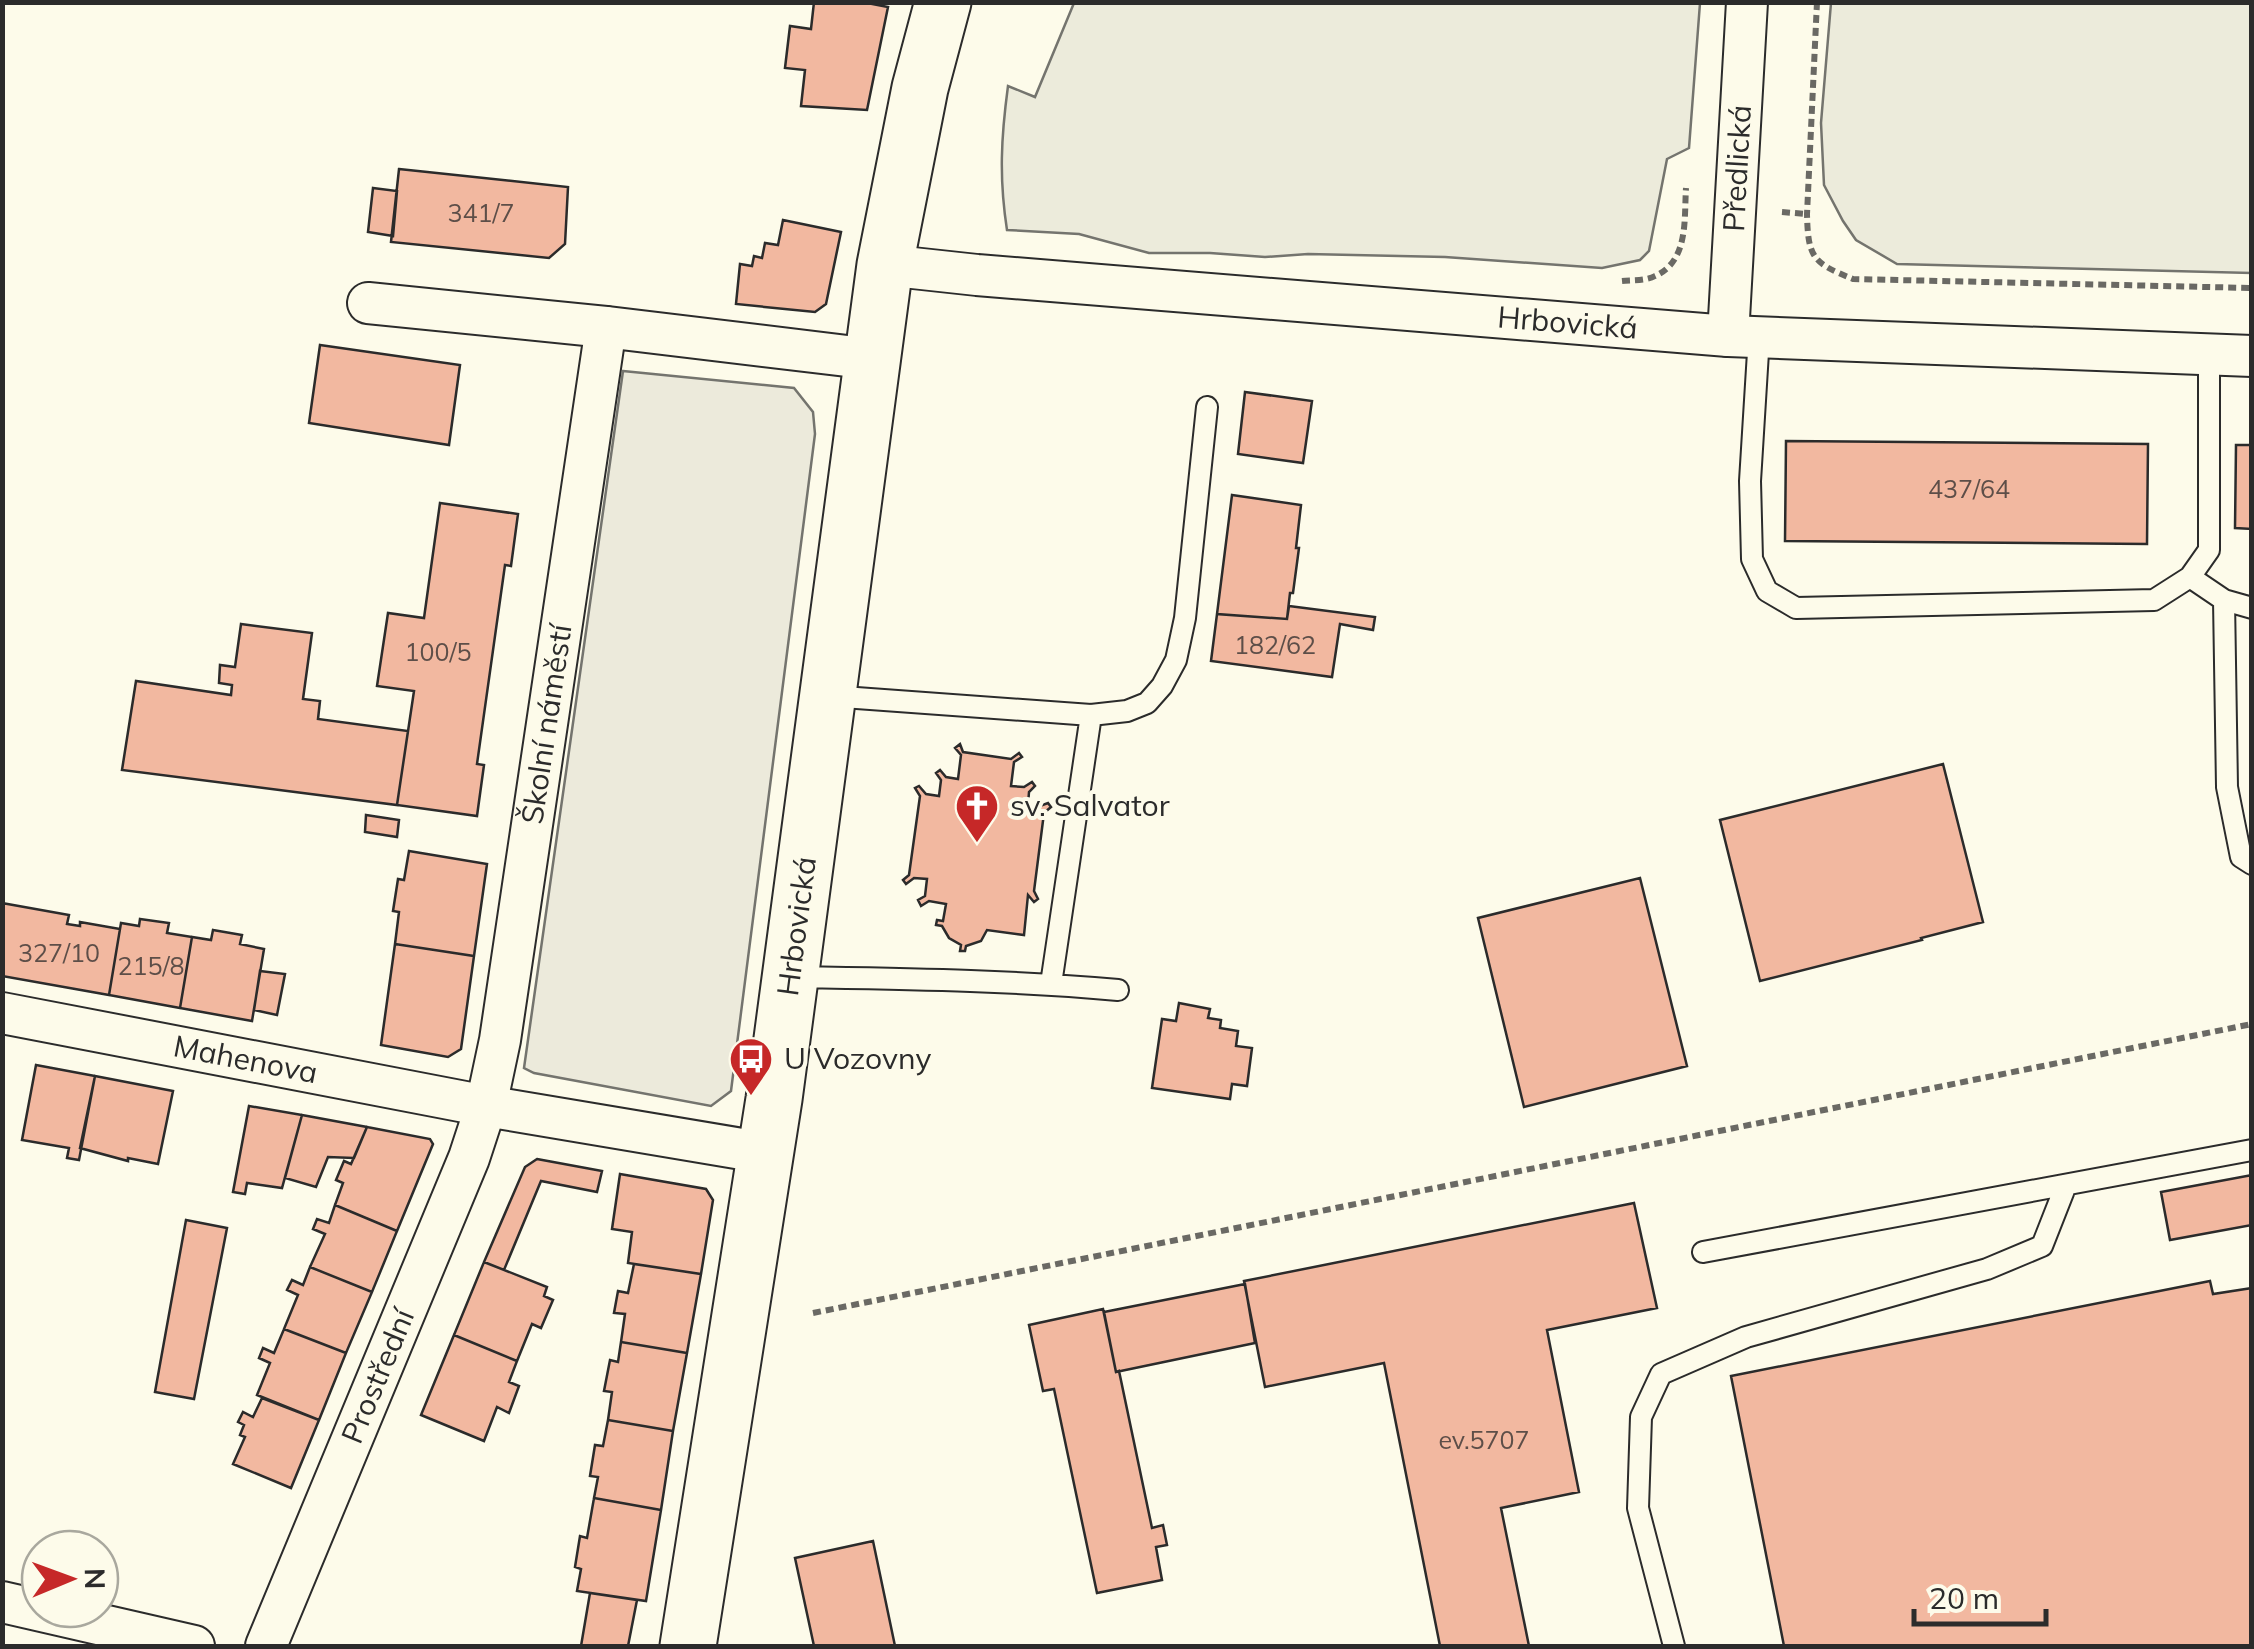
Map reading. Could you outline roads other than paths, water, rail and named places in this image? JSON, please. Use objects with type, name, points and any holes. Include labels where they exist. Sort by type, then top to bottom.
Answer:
[{"type":"main road","name":"Hrbovická","points":[[688,1646],[766,1152],[885,265],[920,88],[942,2]]},
{"type":"street","name":"Předlická","points":[[1743,336],[1747,2]]},
{"type":"street","name":"Hrbovická","points":[[885,265],[1743,336],[2252,356]]},
{"type":"street","points":[[368,303],[872,359]]},
{"type":"street","name":"Školní náměstí","points":[[486,1106],[500,1040],[606,327]]},
{"type":"street","name":"Mahenova","points":[[2,1013],[486,1106]]},
{"type":"street","points":[[486,1106],[766,1152]]},
{"type":"street","name":"Prostřední","points":[[266,1646],[469,1158],[486,1106]]},
{"type":"street","points":[[2,1602],[194,1646]]},
{"type":"lane","points":[[1743,336],[1752,559],[1767,591],[1796,608],[2154,600],[2190,578],[2208,550],[2209,355]]},
{"type":"lane","points":[[827,696],[1091,715],[1128,711],[1147,702],[1162,686],[1176,660],[1207,407]]},
{"type":"lane","points":[[2190,578],[2224,600],[2252,608]]},
{"type":"lane","points":[[2224,600],[2227,788],[2241,857],[2252,864]]},
{"type":"lane","points":[[1051,984],[1091,715]]},
{"type":"lane","points":[[790,977],[1051,984],[1118,990]]},
{"type":"lane","points":[[1704,1252],[2252,1150]]},
{"type":"lane","points":[[1674,1646],[1638,1508],[1641,1416],[1661,1374],[1746,1337],[1988,1269],[2042,1246],[2066,1184]]},
{"type":"place","name":"sv. Salvator","points":[[977,844]]},
{"type":"place","name":"U Vozovny","points":[[751,1097]]}]
